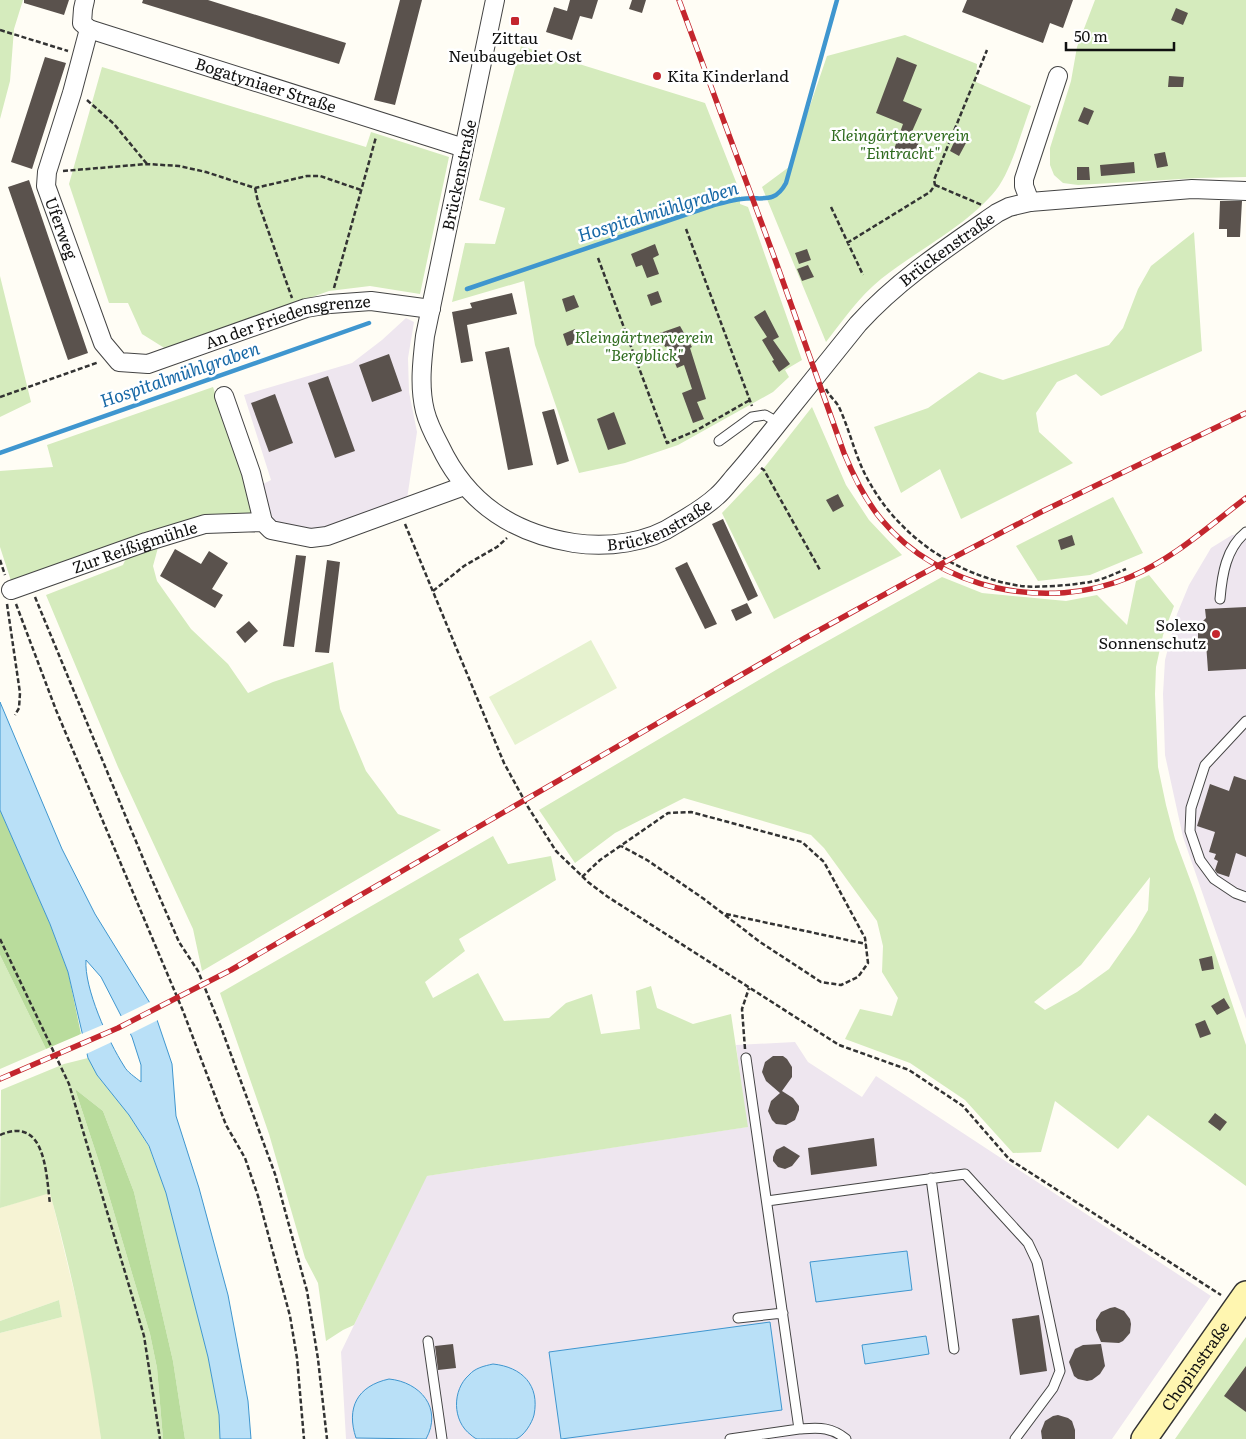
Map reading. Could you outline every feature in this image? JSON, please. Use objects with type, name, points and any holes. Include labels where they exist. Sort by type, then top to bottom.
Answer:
[{"type":"main road","name":"Chopinstraße","points":[[1144,1439],[1242,1300]]},
{"type":"street","name":"Brückenstraße","points":[[495,0],[422,360],[425,411],[442,452],[464,486],[505,521],[560,541],[580,544],[620,544],[638,540],[675,526],[717,496],[751,458],[858,324],[896,286],[997,213],[1009,207],[1030,202],[1192,189],[1246,191]]},
{"type":"street","points":[[84,4],[82,23],[89,29]]},
{"type":"street","name":"Bogatyniaer Straße","points":[[89,29],[464,148]]},
{"type":"street","name":"Uferweg","points":[[89,29],[72,94],[46,172],[46,186],[103,343],[114,357]]},
{"type":"street","points":[[1030,202],[1024,186],[1024,180],[1058,76]]},
{"type":"street","name":"An der Friedensgrenze","points":[[114,357],[119,362],[148,364],[296,312],[330,304],[371,301],[431,309]]},
{"type":"street","points":[[224,396],[251,473],[263,522]]},
{"type":"street","name":"Zur Reißigmühle","points":[[8,594],[30,584],[146,542],[205,524],[263,522],[271,530],[311,538],[327,536],[464,486]]},
{"type":"lane","points":[[719,441],[752,416],[765,415],[779,422]]},
{"type":"lane","points":[[1220,599],[1225,564],[1237,539],[1246,532]]},
{"type":"lane","points":[[1246,721],[1205,765],[1192,808],[1190,831],[1200,860],[1214,880],[1235,893],[1246,897]]},
{"type":"lane","points":[[746,1058],[798,1429]]},
{"type":"lane","points":[[767,1201],[965,1174],[1028,1243],[1038,1262],[1060,1371],[1053,1388],[1015,1439]]},
{"type":"lane","points":[[931,1178],[954,1349]]},
{"type":"lane","points":[[738,1318],[782,1313]]},
{"type":"lane","points":[[428,1341],[442,1439]]},
{"type":"lane","points":[[730,1439],[798,1429],[825,1428],[838,1432],[846,1439]]},
{"type":"path","points":[[0,30],[81,56]]},
{"type":"path","points":[[847,243],[930,192],[935,185],[934,180],[987,50]]},
{"type":"path","points":[[72,94],[88,101],[114,124],[147,164]]},
{"type":"path","points":[[330,304],[381,121]]},
{"type":"path","points":[[46,172],[147,164],[179,166],[206,172],[255,188],[307,176],[320,176],[361,190]]},
{"type":"path","points":[[935,185],[986,206]]},
{"type":"path","points":[[255,188],[258,202],[296,312]]},
{"type":"path","points":[[831,208],[863,276]]},
{"type":"path","points":[[686,228],[750,400],[758,416]]},
{"type":"path","points":[[598,258],[667,442],[696,430],[750,400]]},
{"type":"path","points":[[0,397],[114,357]]},
{"type":"path","points":[[824,383],[827,392],[839,406],[858,460],[871,486],[888,510],[930,550],[988,579],[1026,586],[1090,582],[1126,569]]},
{"type":"path","points":[[759,467],[764,470],[820,570]]},
{"type":"path","points":[[399,511],[504,763],[541,830],[556,851],[582,877],[608,896],[839,1045],[909,1070],[963,1106],[1009,1159],[1242,1300]]},
{"type":"path","points":[[433,591],[464,566],[497,547],[510,535]]},
{"type":"path","points":[[0,560],[8,594],[20,693],[19,708],[16,715]]},
{"type":"path","points":[[30,584],[147,868],[180,942],[198,971],[222,1030],[275,1174],[307,1291],[318,1359],[327,1439]]},
{"type":"path","points":[[8,594],[183,1011],[226,1125],[245,1158],[258,1196],[290,1316],[297,1358],[304,1439]]},
{"type":"path","points":[[582,877],[600,860],[668,814],[691,812],[802,842],[824,862],[866,938],[868,964],[858,977],[841,985],[821,982],[760,942],[704,899],[647,860],[621,846]]},
{"type":"path","points":[[724,914],[866,944]]},
{"type":"path","points":[[0,939],[72,1093],[144,1336],[160,1439]]},
{"type":"path","points":[[744,1044],[742,1009],[750,988]]},
{"type":"path","points":[[0,1136],[8,1132],[21,1131],[32,1136],[41,1148],[50,1204]]},
{"type":"shaded area","points":[[406,318],[414,322],[408,358],[409,392],[417,432],[407,499],[326,529],[293,527],[273,520],[261,485],[271,480],[244,395],[352,363],[382,340]]},
{"type":"shaded area","points":[[1246,534],[1246,1019],[1183,837],[1165,755],[1163,694],[1165,660],[1177,614],[1189,585],[1211,548],[1232,535]]},
{"type":"shaded area","points":[[795,1042],[808,1062],[862,1097],[876,1076],[1211,1296],[1112,1439],[346,1439],[341,1352],[426,1176],[747,1127],[736,1045]]},
{"type":"shaded area","points":[[50,1192],[85,1336],[94,1382],[101,1439],[0,1439],[0,1333],[62,1317],[59,1300],[0,1321],[0,1208]]},
{"type":"green space","points":[[0,0],[23,0],[14,29],[10,81],[0,119]]},
{"type":"green space","points":[[1095,0],[1246,0],[1246,177],[1078,185],[1063,183],[1054,175],[1050,165],[1050,148],[1071,81],[1077,47]]},
{"type":"green space","name":"Kleingärtnerverein \"Eintracht\"","points":[[905,35],[977,64],[976,82],[1031,106],[1007,172],[996,190],[957,226],[873,286],[826,342],[762,187],[789,167],[827,56]]},
{"type":"green space","name":"Kleingärtnerverein \"Bergblick\"","points":[[521,46],[705,103],[740,192],[740,204],[748,207],[802,360],[785,370],[789,377],[773,392],[678,445],[625,463],[579,473],[535,345],[524,281],[452,302],[465,243],[495,244],[505,208],[479,200]]},
{"type":"green space","points":[[102,67],[366,147],[371,132],[449,157],[420,294],[370,286],[329,291],[166,349],[142,334],[128,303],[109,303],[69,184]]},
{"type":"green space","points":[[1194,232],[1202,351],[1101,396],[1076,374],[1057,382],[1036,413],[1039,432],[1073,463],[961,519],[940,469],[901,493],[874,427],[928,408],[979,372],[1003,380],[1109,345],[1123,328],[1138,289],[1151,266]]},
{"type":"green space","points":[[0,276],[31,402],[0,417]]},
{"type":"green space","points":[[213,387],[257,515],[12,584],[0,547],[0,471],[53,467],[47,445]]},
{"type":"green space","points":[[812,407],[846,485],[869,520],[902,555],[774,619],[722,513],[760,473]]},
{"type":"green space","points":[[1113,497],[1143,553],[1090,575],[1038,581],[1016,546]]},
{"type":"green space","points":[[159,544],[153,566],[157,581],[191,629],[228,664],[248,693],[273,682],[333,662],[340,709],[366,771],[398,814],[441,830],[202,971],[193,929],[118,767],[46,595],[123,565],[128,554]]},
{"type":"green space","points":[[1149,575],[1174,606],[1163,635],[1156,667],[1155,694],[1158,767],[1175,839],[1246,1045],[1246,1186],[1148,1115],[1118,1149],[1055,1101],[1041,1152],[1013,1153],[965,1100],[910,1063],[845,1039],[860,1009],[892,1016],[898,998],[882,972],[883,946],[877,921],[824,848],[811,835],[684,798],[615,833],[575,863],[539,810],[781,667],[942,577],[982,593],[1066,601],[1097,595],[1127,625],[1136,581]],"holes":[[[1150,877],[1148,910],[1109,969],[1077,992],[1045,1010],[1034,1002],[1081,965]]]},
{"type":"green space","points":[[591,640],[617,688],[515,745],[489,697]]},
{"type":"green space","points":[[0,810],[50,924],[68,972],[81,1034],[46,1049],[0,955]]},
{"type":"green space","points":[[493,836],[508,864],[551,856],[556,880],[459,939],[465,951],[425,982],[433,998],[478,973],[504,1021],[549,1018],[566,1003],[592,994],[601,1034],[640,1029],[636,991],[651,986],[657,1008],[693,1024],[731,1014],[748,1127],[427,1176],[354,1325],[326,1341],[318,1283],[305,1258],[269,1134],[220,993]]},
{"type":"green space","points":[[0,955],[46,1049],[0,1069]]},
{"type":"green space","points":[[88,1058],[97,1075],[129,1115],[149,1147],[166,1193],[208,1357],[219,1415],[220,1439],[185,1439],[173,1361],[134,1192],[103,1111],[75,1089],[99,1162],[150,1334],[157,1368],[163,1439],[101,1439],[80,1315],[50,1193],[0,1208],[1,1090],[64,1064]]},
{"type":"green space","points":[[75,1089],[103,1111],[134,1192],[173,1361],[185,1439],[163,1439],[157,1368],[150,1334],[99,1162]]},
{"type":"green space","points":[[59,1300],[62,1317],[0,1333],[0,1321]]},
{"type":"green space","points":[[1246,1337],[1246,1439],[1175,1439]]},
{"type":"water","points":[[0,702],[62,849],[95,914],[153,1008],[172,1064],[176,1116],[199,1188],[228,1295],[248,1401],[251,1439],[220,1439],[219,1415],[208,1357],[166,1193],[149,1146],[129,1115],[97,1075],[88,1058],[68,972],[50,924],[0,810]],"holes":[[[86,960],[101,977],[132,1037],[141,1065],[141,1082],[125,1068],[104,1029],[89,985]]]},
{"type":"water","points":[[907,1251],[912,1290],[816,1302],[810,1262]]},
{"type":"water","points":[[770,1322],[782,1410],[561,1439],[549,1352]]},
{"type":"water","points":[[926,1336],[929,1354],[865,1364],[862,1345]]},
{"type":"water","points":[[493,1364],[512,1369],[527,1379],[534,1395],[533,1418],[525,1432],[516,1439],[476,1439],[460,1422],[457,1397],[463,1381],[474,1371]]},
{"type":"water","points":[[389,1379],[410,1385],[426,1399],[432,1417],[431,1428],[426,1439],[356,1438],[352,1417],[357,1400],[369,1387]]},
{"type":"pier","points":[[152,1001],[160,1019],[128,1035],[119,1017]]},
{"type":"pier","points":[[105,1024],[114,1041],[84,1055],[79,1035]]},
{"type":"building","points":[[24,0],[69,0],[64,15],[24,3]]},
{"type":"building","points":[[143,0],[208,0],[346,43],[339,64],[142,3]]},
{"type":"building","points":[[400,0],[422,0],[395,105],[374,100]]},
{"type":"building","points":[[570,0],[598,0],[592,19],[580,16],[572,40],[546,32],[554,7],[567,11]]},
{"type":"building","points":[[632,0],[646,0],[642,13],[629,9]]},
{"type":"building","points":[[967,0],[1073,0],[1063,28],[1050,23],[1043,43],[962,12]]},
{"type":"building","points":[[1176,8],[1188,13],[1183,25],[1171,20]]},
{"type":"building","points":[[45,57],[66,63],[32,169],[11,162]]},
{"type":"building","points":[[897,57],[917,65],[903,101],[922,109],[910,136],[920,140],[914,154],[904,150],[900,158],[892,155],[903,124],[876,113]]},
{"type":"building","points":[[1169,76],[1184,77],[1183,87],[1168,87]]},
{"type":"building","points":[[1084,107],[1094,111],[1088,125],[1078,121]]},
{"type":"building","points":[[956,138],[966,143],[959,156],[950,151]]},
{"type":"building","points":[[1165,152],[1168,166],[1157,168],[1154,154]]},
{"type":"building","points":[[1134,162],[1135,173],[1101,176],[1100,165]]},
{"type":"building","points":[[1077,167],[1089,167],[1090,180],[1077,180]]},
{"type":"building","points":[[29,180],[88,353],[68,360],[8,187]]},
{"type":"building","points":[[1220,201],[1242,201],[1240,237],[1227,237],[1227,229],[1219,229]]},
{"type":"building","points":[[655,244],[659,255],[653,258],[659,274],[647,278],[642,265],[636,267],[631,254]]},
{"type":"building","points":[[807,249],[811,260],[799,264],[795,253]]},
{"type":"building","points":[[808,265],[814,277],[802,281],[797,269]]},
{"type":"building","points":[[658,291],[662,302],[651,306],[647,295]]},
{"type":"building","points":[[512,293],[517,314],[467,325],[473,361],[461,363],[452,312],[472,308],[470,303]]},
{"type":"building","points":[[574,295],[579,307],[566,312],[562,299]]},
{"type":"building","points":[[765,310],[779,337],[773,340],[790,364],[779,372],[762,340],[767,337],[754,317]]},
{"type":"building","points":[[680,326],[692,347],[690,348],[706,399],[697,402],[704,419],[693,423],[682,393],[692,389],[684,365],[677,368],[668,346],[665,347],[660,333]]},
{"type":"building","points":[[575,329],[579,341],[567,346],[563,334]]},
{"type":"building","points":[[509,347],[533,465],[508,470],[485,352]]},
{"type":"building","points":[[389,354],[402,391],[372,402],[359,365]]},
{"type":"building","points":[[328,376],[355,451],[335,458],[308,383]]},
{"type":"building","points":[[275,394],[293,443],[269,452],[251,403]]},
{"type":"building","points":[[554,409],[569,461],[557,465],[542,412]]},
{"type":"building","points":[[614,412],[626,444],[608,450],[597,419]]},
{"type":"building","points":[[838,494],[844,506],[833,512],[826,500]]},
{"type":"building","points":[[723,519],[758,596],[748,601],[712,524]]},
{"type":"building","points":[[1072,535],[1075,545],[1061,550],[1058,540]]},
{"type":"building","points":[[175,549],[201,564],[209,551],[228,563],[212,589],[223,595],[215,608],[160,576]]},
{"type":"building","points":[[296,555],[306,556],[294,647],[283,646]]},
{"type":"building","points":[[327,560],[340,562],[329,653],[315,652]]},
{"type":"building","points":[[687,562],[717,624],[705,629],[675,568]]},
{"type":"building","points":[[747,603],[752,613],[736,621],[731,610]]},
{"type":"building","name":"Solexo Sonnenschutz","points":[[1246,607],[1246,669],[1208,671],[1206,643],[1198,642],[1198,626],[1206,618],[1205,609]]},
{"type":"building","points":[[249,621],[258,631],[245,643],[236,632]]},
{"type":"building","points":[[1234,776],[1246,780],[1246,857],[1236,853],[1229,877],[1217,873],[1215,870],[1218,861],[1214,859],[1216,854],[1209,852],[1215,832],[1197,826],[1210,784],[1229,791]]},
{"type":"building","points":[[1212,956],[1214,969],[1202,971],[1199,959]]},
{"type":"building","points":[[1224,998],[1230,1008],[1217,1015],[1211,1006]]},
{"type":"building","points":[[1205,1020],[1211,1034],[1200,1038],[1195,1024]]},
{"type":"building","points":[[773,1056],[783,1056],[792,1067],[792,1077],[782,1091],[793,1098],[799,1106],[799,1110],[795,1120],[786,1125],[776,1124],[768,1111],[771,1101],[780,1093],[766,1081],[762,1072],[765,1062]]},
{"type":"building","points":[[1215,1113],[1227,1122],[1220,1131],[1208,1122]]},
{"type":"building","points":[[874,1138],[877,1166],[811,1175],[808,1148]]},
{"type":"building","points":[[784,1146],[800,1156],[792,1166],[785,1169],[778,1167],[773,1161],[776,1150]]},
{"type":"building","points":[[1115,1307],[1124,1311],[1130,1319],[1130,1333],[1119,1343],[1101,1342],[1096,1330],[1096,1320],[1101,1312]]},
{"type":"building","points":[[1039,1315],[1047,1371],[1020,1375],[1012,1319]]},
{"type":"building","points":[[453,1344],[456,1368],[438,1370],[435,1346]]},
{"type":"building","points":[[1101,1344],[1105,1366],[1100,1374],[1092,1380],[1078,1379],[1074,1376],[1069,1362],[1075,1349],[1083,1345]]},
{"type":"building","points":[[1246,1366],[1246,1412],[1224,1396]]},
{"type":"building","points":[[1058,1415],[1072,1421],[1075,1439],[1042,1439],[1041,1431],[1045,1421]]},
{"type":"waterway","name":"Hospitalmühlgraben","points":[[467,289],[714,205],[748,198],[767,198],[777,194],[786,183],[837,0]]},
{"type":"waterway","name":"Hospitalmühlgraben","points":[[0,453],[369,323]]},
{"type":"railway","points":[[679,0],[844,453],[870,504],[881,519],[905,543],[933,563],[963,578],[996,588],[1030,593],[1064,593],[1098,587],[1146,570],[1190,541],[1246,498]]},
{"type":"railway","points":[[0,1079],[118,1028],[231,970],[805,638],[1041,512],[1246,413]]},
{"type":"place","name":"Zittau Neubaugebiet Ost","points":[[515,21]]},
{"type":"place","name":"Kita Kinderland","points":[[657,76]]},
{"type":"place","name":"Solexo Sonnenschutz","points":[[1216,634]]}]
